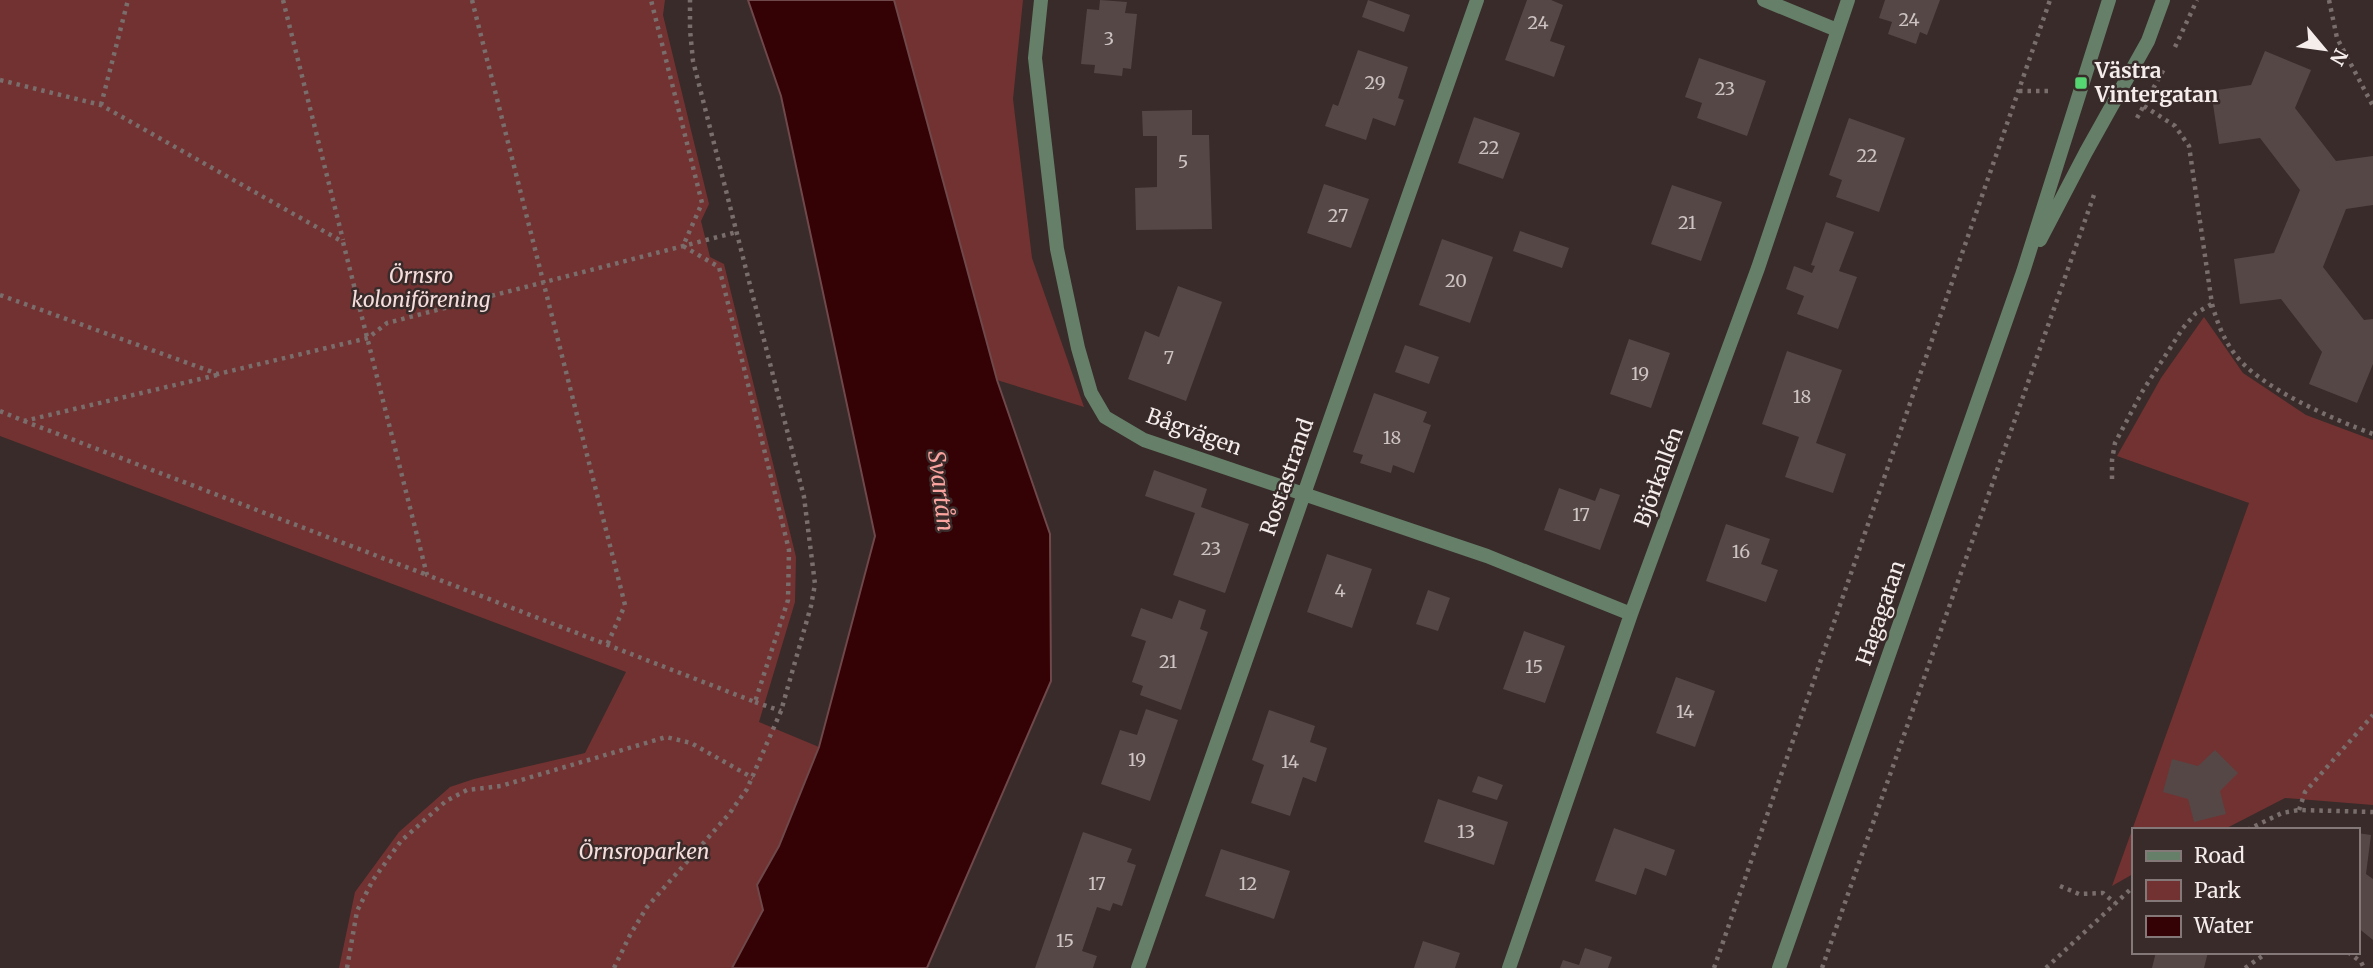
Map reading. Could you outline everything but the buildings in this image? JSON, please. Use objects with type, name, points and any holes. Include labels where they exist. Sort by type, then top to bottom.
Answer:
[{"type":"street","name":"Bågvägen","points":[[1041,0],[1034,58],[1057,249],[1078,348],[1091,393],[1105,417],[1144,440],[1487,556],[1632,614]]},
{"type":"street","name":"Rostastrand","points":[[1138,968],[1477,0]]},
{"type":"street","points":[[1765,0],[1837,30]]},
{"type":"street","name":"Björkallén","points":[[1509,968],[1632,614],[1758,268],[1848,0]]},
{"type":"street","name":"Hagagatan","points":[[1779,968],[2023,272],[2109,0]]},
{"type":"street","name":"Hagagatan","points":[[2023,272],[2148,41],[2163,0]]},
{"type":"path","points":[[101,105],[128,0]]},
{"type":"path","points":[[283,0],[427,575]]},
{"type":"path","points":[[472,0],[625,605],[607,645]]},
{"type":"path","points":[[651,0],[702,203],[682,246]]},
{"type":"path","points":[[614,968],[647,907],[729,814],[753,778],[781,711],[816,584],[804,497],[693,61],[690,0]]},
{"type":"path","points":[[1714,968],[2050,0]]},
{"type":"path","points":[[2131,129],[2159,80],[2197,0]]},
{"type":"path","points":[[2329,0],[2337,38],[2373,106]]},
{"type":"path","points":[[0,80],[101,105],[343,242]]},
{"type":"path","points":[[2019,91],[2048,90]]},
{"type":"path","points":[[2144,106],[2175,125],[2189,146],[2212,304],[2218,326],[2234,353],[2254,373],[2322,412],[2373,435]]},
{"type":"path","points":[[1822,968],[2097,188]]},
{"type":"path","points":[[23,421],[368,338],[387,323],[737,232]]},
{"type":"path","points":[[682,246],[719,267],[789,550],[788,600],[755,702]]},
{"type":"path","points":[[0,295],[218,374]]},
{"type":"path","points":[[2112,479],[2115,443],[2141,393],[2183,328],[2196,313],[2212,304]]},
{"type":"path","points":[[0,411],[781,711]]},
{"type":"path","points":[[2299,810],[2305,792],[2373,715]]},
{"type":"path","points":[[347,968],[357,911],[373,880],[401,841],[446,800],[467,790],[501,786],[666,737],[691,743],[753,778]]},
{"type":"path","points":[[2251,828],[2282,813],[2299,810],[2373,812]]},
{"type":"path","points":[[2060,887],[2079,894],[2103,893],[2115,903]]},
{"type":"path","points":[[2046,968],[2132,888]]},
{"type":"path","points":[[2245,968],[2265,954]]},
{"type":"path","points":[[2351,954],[2364,968]]},
{"type":"green space","name":"Örnsro koloniförening","points":[[0,0],[665,0],[663,15],[709,204],[701,221],[710,257],[724,264],[796,557],[795,602],[759,722],[819,747],[779,846],[757,885],[763,910],[732,968],[339,968],[355,892],[399,832],[450,787],[585,753],[626,672],[0,436]]},
{"type":"green space","points":[[894,0],[1023,0],[1013,99],[1032,258],[1084,407],[997,380]]},
{"type":"green space","points":[[2204,317],[2243,373],[2306,415],[2373,440],[2373,805],[2285,798],[2227,828],[2133,828],[2249,503],[2117,456],[2161,378]]},
{"type":"green space","points":[[2132,830],[2132,875],[2112,886]]},
{"type":"water","name":"Svartån","points":[[748,0],[894,0],[997,380],[1050,534],[1051,681],[927,968],[732,968],[763,910],[757,885],[779,846],[819,747],[875,536],[781,96]]},
{"type":"place","name":"Västra Vintergatan","points":[[2081,83]]},
{"type":"park label","name":"Örnsroparken","points":[[644,852]]}]
